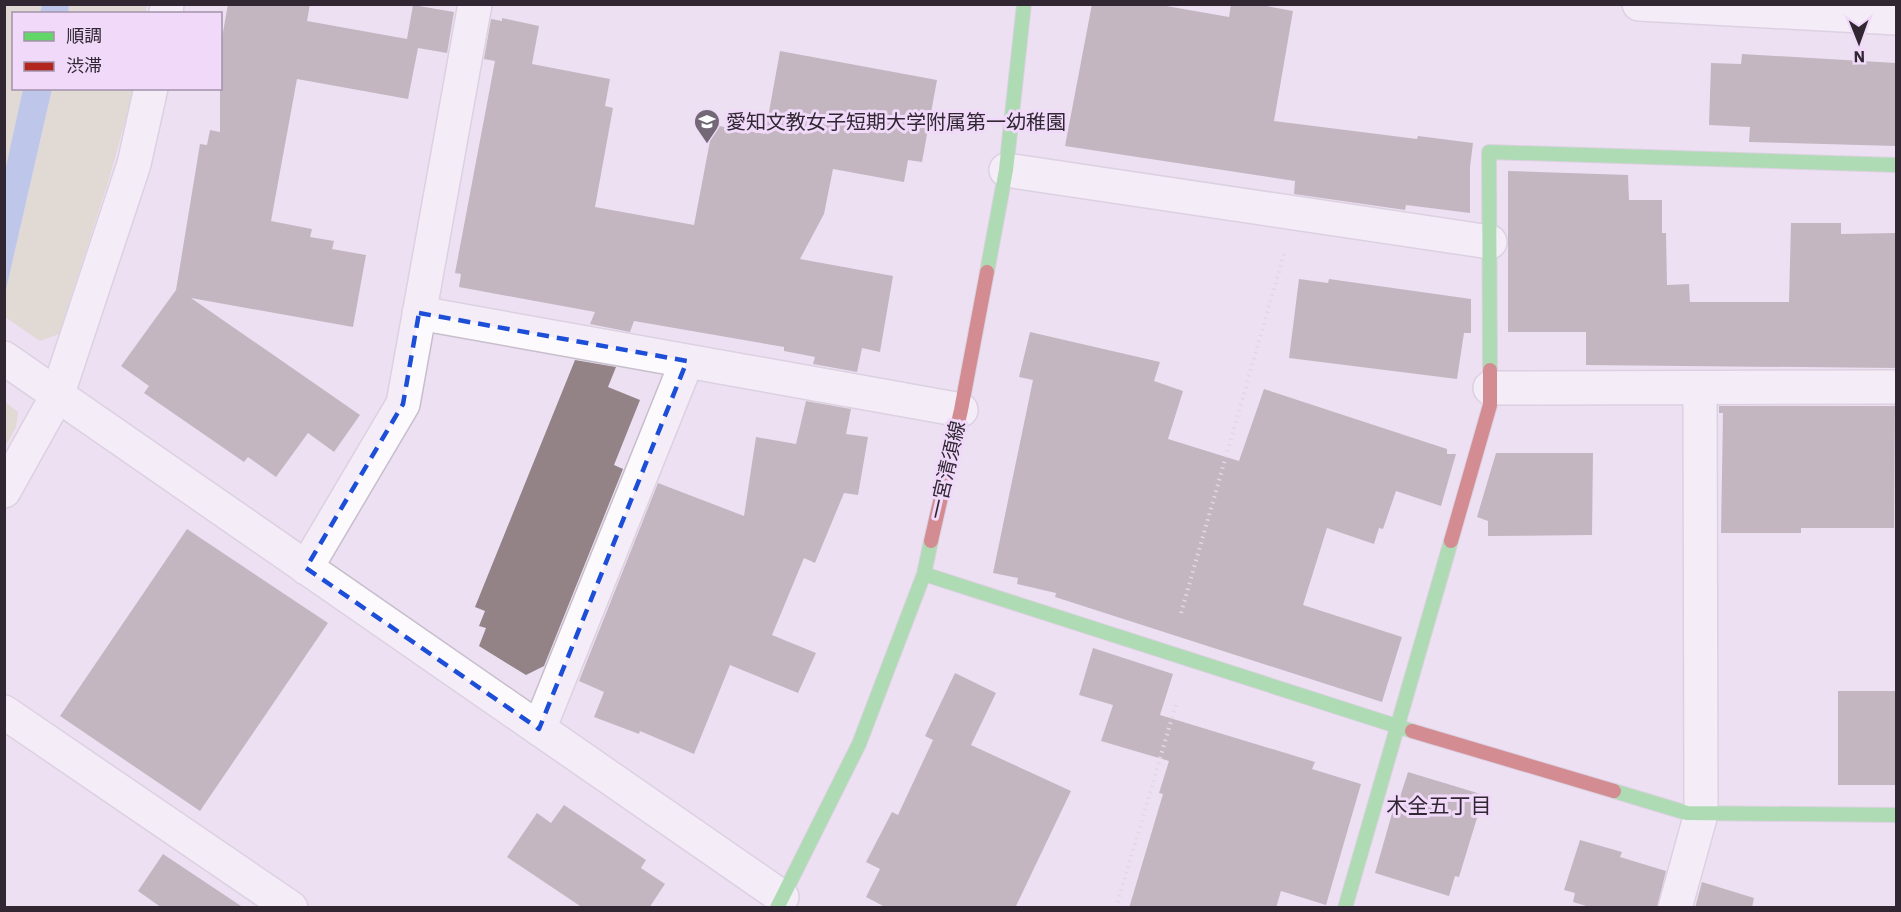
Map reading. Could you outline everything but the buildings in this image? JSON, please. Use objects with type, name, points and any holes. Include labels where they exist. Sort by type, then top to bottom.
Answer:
[{"type":"street","points":[[306,568],[403,404],[475,4]]},
{"type":"street","name":"一宮清須線","points":[[779,902],[859,744],[924,574],[961,411],[1006,170],[1024,4]]},
{"type":"street","points":[[1639,4],[1896,18]]},
{"type":"street","points":[[4,491],[57,396],[134,164],[151,90]]},
{"type":"street","points":[[1345,908],[1490,405],[1489,152],[1896,165]]},
{"type":"street","points":[[1006,170],[1490,242]]},
{"type":"street","points":[[419,313],[961,411]]},
{"type":"street","points":[[539,729],[687,361]]},
{"type":"street","points":[[16,366],[539,729],[779,902]]},
{"type":"street","points":[[1490,388],[1896,387]]},
{"type":"street","points":[[1675,908],[1701,814],[1700,388]]},
{"type":"street","points":[[924,574],[1397,727],[1687,813],[1896,815]]},
{"type":"street","points":[[4,712],[291,908]]},
{"type":"path","points":[[1170,653],[1296,213]]},
{"type":"path","points":[[1116,908],[1190,660]]},
{"type":"highlighted area","points":[[419,313],[687,361],[539,729],[306,568],[403,404]]},
{"type":"green space","points":[[69,4],[147,5],[146,12],[68,12]]},
{"type":"green space","points":[[5,5],[42,5],[40,12],[12,12],[12,90],[23,90],[5,171]]},
{"type":"green space","points":[[52,90],[134,90],[110,176],[59,334],[40,341],[5,317],[5,294]]},
{"type":"green space","points":[[4,401],[18,412],[16,427],[5,447]]},
{"type":"water","points":[[42,5],[69,5],[68,12],[40,12]]},
{"type":"water","points":[[23,90],[52,90],[5,294],[5,171]]},
{"type":"traffic: fast","points":[[987,272],[1006,170],[1024,4]]},
{"type":"traffic: fast","points":[[1490,370],[1489,152],[1896,165]]},
{"type":"traffic: fast","points":[[777,908],[859,744],[924,574],[931,541]]},
{"type":"traffic: fast","points":[[1345,908],[1451,541]]},
{"type":"traffic: fast","points":[[924,574],[1412,731]]},
{"type":"traffic: fast","points":[[1614,791],[1687,813],[1896,815]]},
{"type":"traffic: jam","points":[[931,541],[961,410],[987,272]]},
{"type":"traffic: jam","points":[[1451,541],[1490,405],[1490,370]]},
{"type":"traffic: jam","points":[[1412,731],[1614,791]]},
{"type":"place","name":"愛知文教女子短期大学附属第一幼稚園","points":[[707,145]]},
{"type":"district","name":"木全五丁目","points":[[1439,806]]}]
